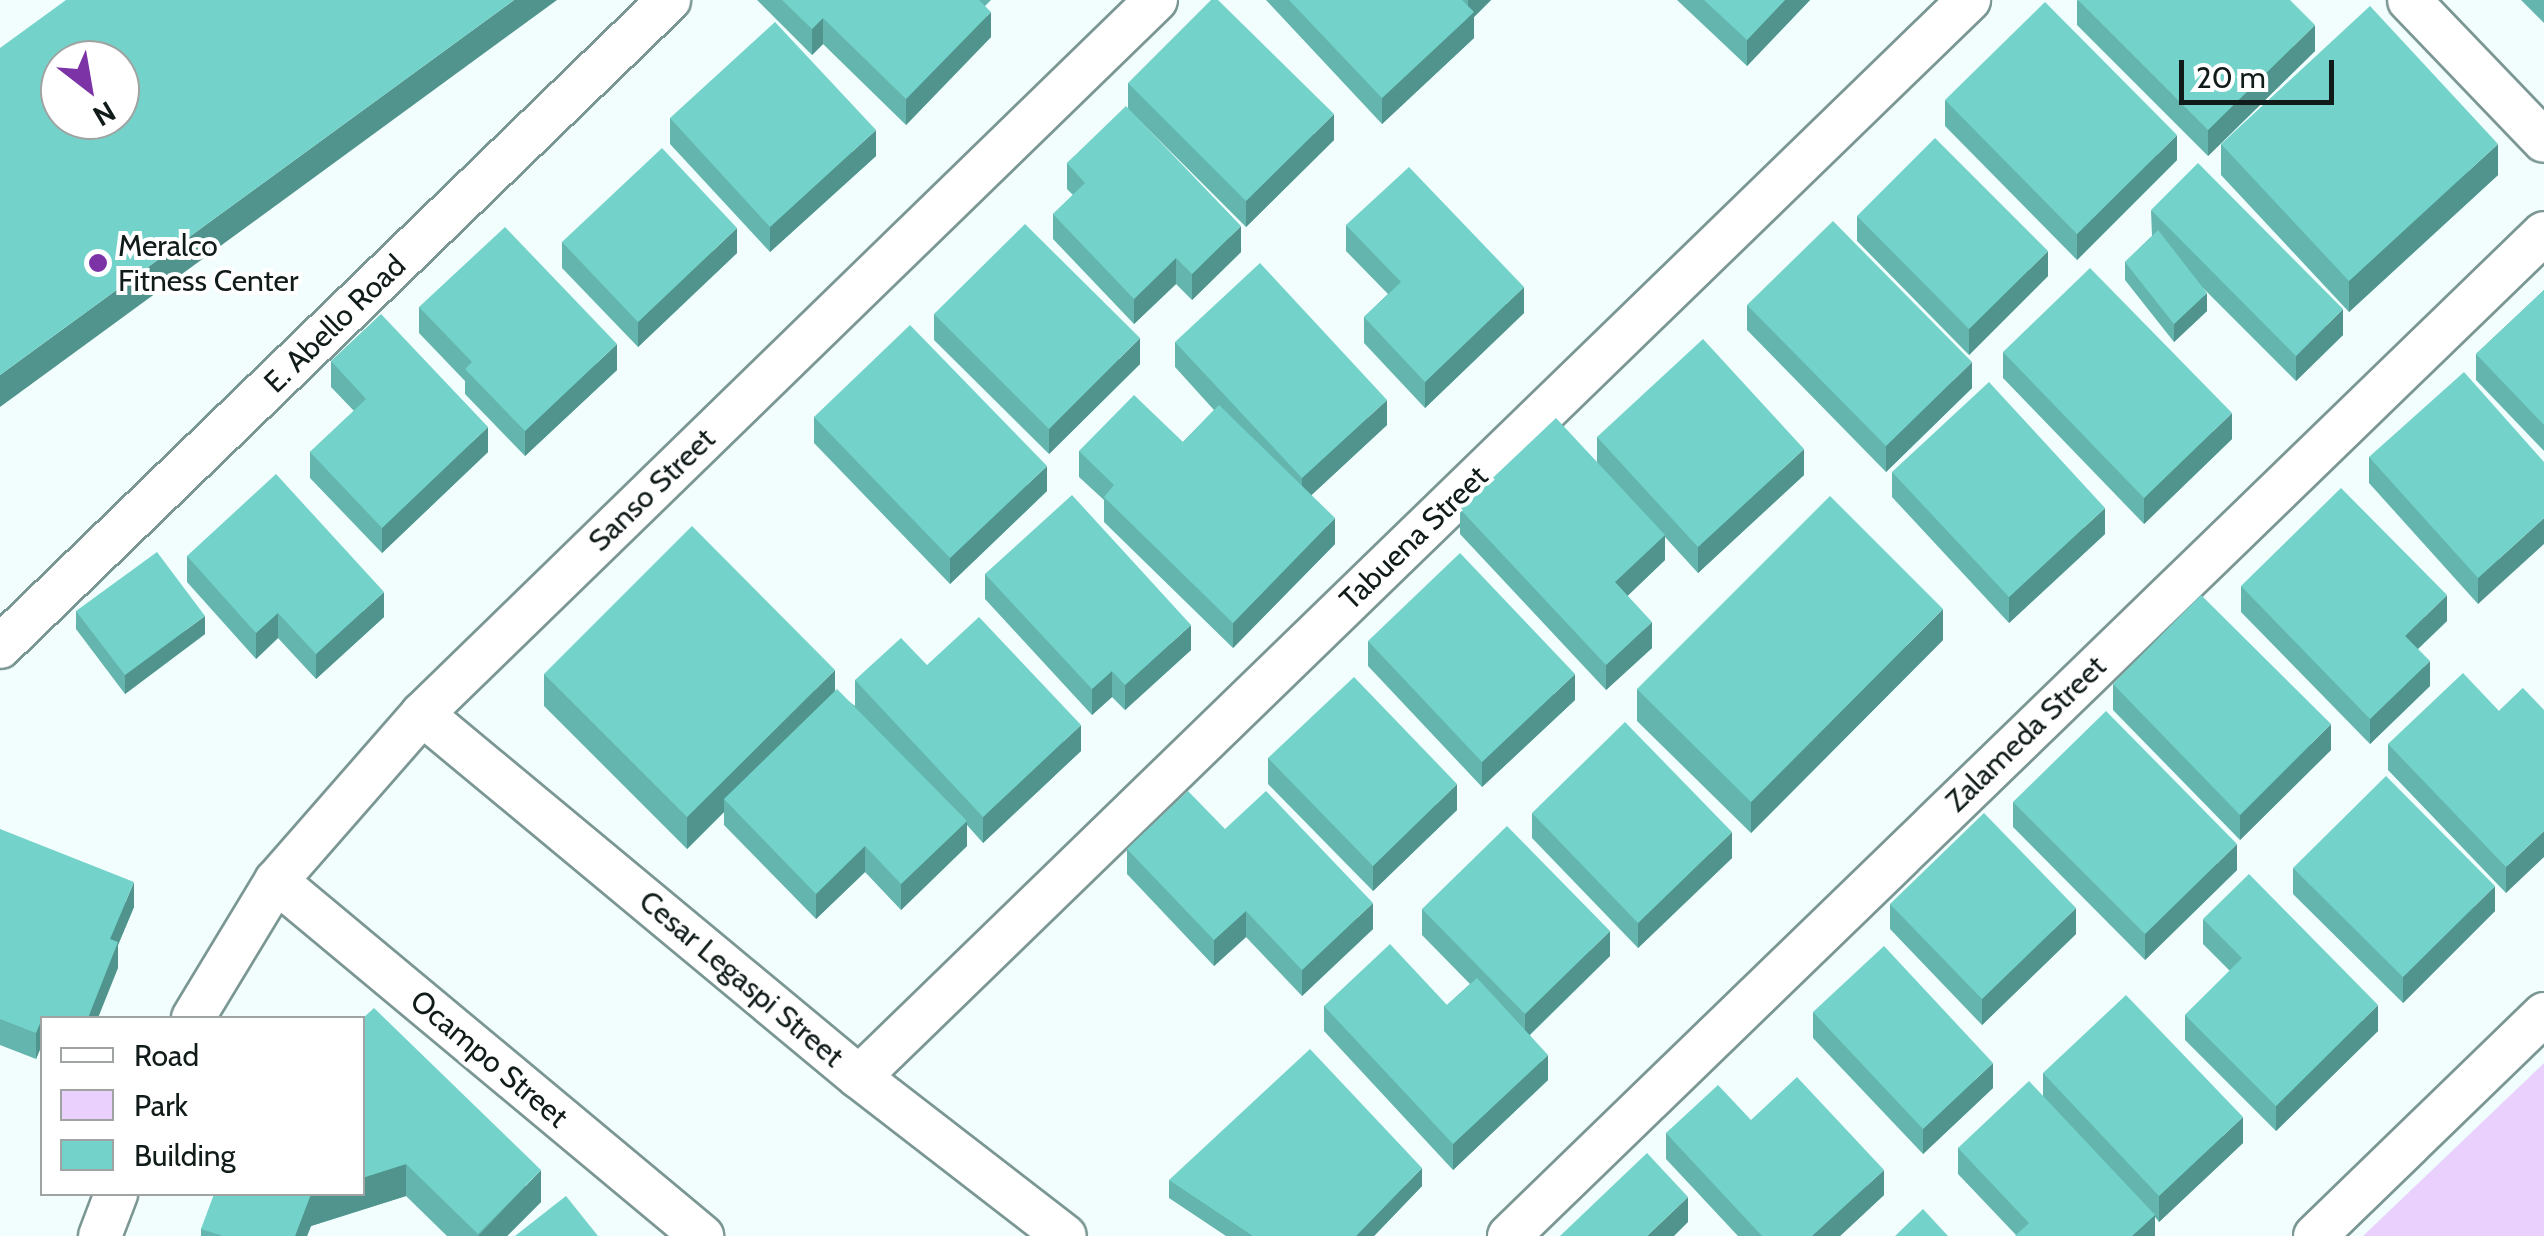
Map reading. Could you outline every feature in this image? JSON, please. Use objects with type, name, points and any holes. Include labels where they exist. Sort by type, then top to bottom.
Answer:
[{"type":"street","name":"E. Abello Road","points":[[0,647],[670,0]]},
{"type":"street","name":"Sanso Street","points":[[194,1016],[276,881],[422,714],[1156,0]]},
{"type":"street","name":"Tabuena Street","points":[[859,1077],[1969,0]]},
{"type":"street","points":[[2409,0],[2544,142]]},
{"type":"street","name":"Zalameda Street","points":[[1508,1236],[2544,233]]},
{"type":"street","name":"Cesar Legaspi Street","points":[[422,714],[859,1077],[1065,1236]]},
{"type":"street","name":"Ocampo Street","points":[[276,881],[702,1236]]},
{"type":"street","points":[[2315,1236],[2544,1014]]},
{"type":"street","points":[[100,1236],[115,1196]]},
{"type":"green space","points":[[2544,1063],[2544,1236],[2363,1236]]},
{"type":"building","name":"Meralco Fitness Center","points":[[66,0],[514,0],[0,375],[0,48]]},
{"type":"building","points":[[782,0],[979,0],[991,12],[906,99],[823,18],[812,29]]},
{"type":"building","points":[[1211,0],[1218,0],[1334,114],[1246,201],[1128,83]]},
{"type":"building","points":[[1289,0],[1462,0],[1474,12],[1382,98]]},
{"type":"building","points":[[1704,0],[1785,0],[1747,40]]},
{"type":"building","points":[[2078,0],[2290,0],[2315,25],[2208,130]]},
{"type":"building","points":[[2045,2],[2177,135],[2077,234],[1945,100]]},
{"type":"building","points":[[2370,6],[2498,144],[2349,281],[2221,144]]},
{"type":"building","points":[[775,22],[876,130],[770,227],[670,118]]},
{"type":"building","points":[[1126,106],[1241,226],[1192,274],[1176,258],[1134,299],[1053,214],[1085,183],[1067,163]]},
{"type":"building","points":[[1935,138],[2048,251],[1969,329],[1857,216]]},
{"type":"building","points":[[662,148],[737,228],[638,322],[562,242]]},
{"type":"building","points":[[2198,163],[2343,309],[2296,356],[2151,210]]},
{"type":"building","points":[[1409,167],[1524,287],[1425,382],[1364,317],[1401,282],[1346,225]]},
{"type":"building","points":[[1833,221],[1972,362],[1886,446],[1747,305]]},
{"type":"building","points":[[1025,224],[1140,338],[1049,429],[934,314]]},
{"type":"building","points":[[505,227],[617,344],[525,431],[465,369],[472,362],[419,307]]},
{"type":"building","points":[[2158,230],[2207,293],[2174,324],[2125,262]]},
{"type":"building","points":[[1260,263],[1387,400],[1302,478],[1175,342]]},
{"type":"building","points":[[2090,268],[2232,413],[2144,498],[2003,352]]},
{"type":"building","points":[[2544,290],[2544,425],[2476,354]]},
{"type":"building","points":[[381,314],[488,427],[382,528],[310,452],[366,399],[331,361]]},
{"type":"building","points":[[910,325],[1047,466],[950,558],[814,417]]},
{"type":"building","points":[[1703,339],[1804,449],[1698,547],[1597,437]]},
{"type":"building","points":[[2464,372],[2544,462],[2544,518],[2478,578],[2369,457]]},
{"type":"building","points":[[1989,382],[2105,508],[2009,597],[1892,472]]},
{"type":"building","points":[[1134,395],[1183,442],[1219,405],[1335,518],[1233,623],[1104,497],[1114,485],[1079,451]]},
{"type":"building","points":[[1556,418],[1665,535],[1615,582],[1652,622],[1606,665],[1460,509]]},
{"type":"building","points":[[276,474],[384,592],[316,654],[278,613],[256,633],[187,556]]},
{"type":"building","points":[[2341,488],[2447,595],[2405,636],[2430,661],[2370,719],[2241,586]]},
{"type":"building","points":[[1072,495],[1191,625],[1125,685],[1112,671],[1092,689],[985,574]]},
{"type":"building","points":[[1830,496],[1943,609],[1751,802],[1637,689]]},
{"type":"building","points":[[692,526],[835,670],[687,817],[544,674]]},
{"type":"building","points":[[157,552],[205,616],[125,675],[76,611]]},
{"type":"building","points":[[1460,553],[1575,674],[1482,762],[1368,641]]},
{"type":"building","points":[[2201,595],[2331,724],[2240,815],[2113,684]]},
{"type":"building","points":[[979,617],[1081,725],[983,817],[855,680],[901,638],[927,665]]},
{"type":"building","points":[[2463,673],[2499,711],[2523,688],[2544,710],[2544,831],[2506,867],[2388,744]]},
{"type":"building","points":[[1354,677],[1457,784],[1373,866],[1268,758]]},
{"type":"building","points":[[837,689],[967,821],[901,884],[865,846],[816,894],[724,799]]},
{"type":"building","points":[[2106,711],[2237,844],[2145,934],[2013,802]]},
{"type":"building","points":[[1625,722],[1732,832],[1638,923],[1532,813]]},
{"type":"building","points":[[2386,776],[2495,886],[2403,977],[2293,868]]},
{"type":"building","points":[[1188,791],[1225,829],[1266,791],[1373,903],[1302,970],[1246,911],[1214,940],[1127,849]]},
{"type":"building","points":[[1984,813],[2076,908],[1982,999],[1890,904]]},
{"type":"building","points":[[1507,826],[1610,931],[1525,1014],[1422,909]]},
{"type":"building","points":[[0,829],[134,882],[110,939],[118,942],[89,1016],[40,1016],[36,1033],[0,1019]]},
{"type":"building","points":[[2249,874],[2378,1005],[2276,1106],[2185,1015],[2242,958],[2203,919]]},
{"type":"building","points":[[1390,944],[1447,1005],[1477,978],[1548,1055],[1453,1144],[1324,1006]]},
{"type":"building","points":[[1884,946],[1993,1063],[1923,1129],[1813,1012]]},
{"type":"building","points":[[2126,995],[2243,1117],[2159,1196],[2043,1073]]},
{"type":"building","points":[[374,1008],[541,1170],[478,1234],[406,1164],[365,1177],[365,1016]]},
{"type":"building","points":[[1310,1049],[1422,1168],[1356,1236],[1253,1236],[1169,1180]]},
{"type":"building","points":[[1797,1077],[1884,1170],[1812,1236],[1762,1236],[1666,1133],[1718,1085],[1751,1120]]},
{"type":"building","points":[[2029,1081],[2155,1215],[2132,1236],[2015,1236],[2029,1223],[1958,1148]]},
{"type":"building","points":[[1647,1153],[1688,1197],[1647,1236],[1560,1236]]},
{"type":"building","points":[[213,1196],[310,1196],[295,1236],[223,1236],[201,1229]]},
{"type":"building","points":[[566,1196],[598,1236],[515,1236]]},
{"type":"building","points":[[1923,1209],[1948,1236],[1895,1236]]},
{"type":"place","name":"Meralco Fitness Center","points":[[98,263]]}]
